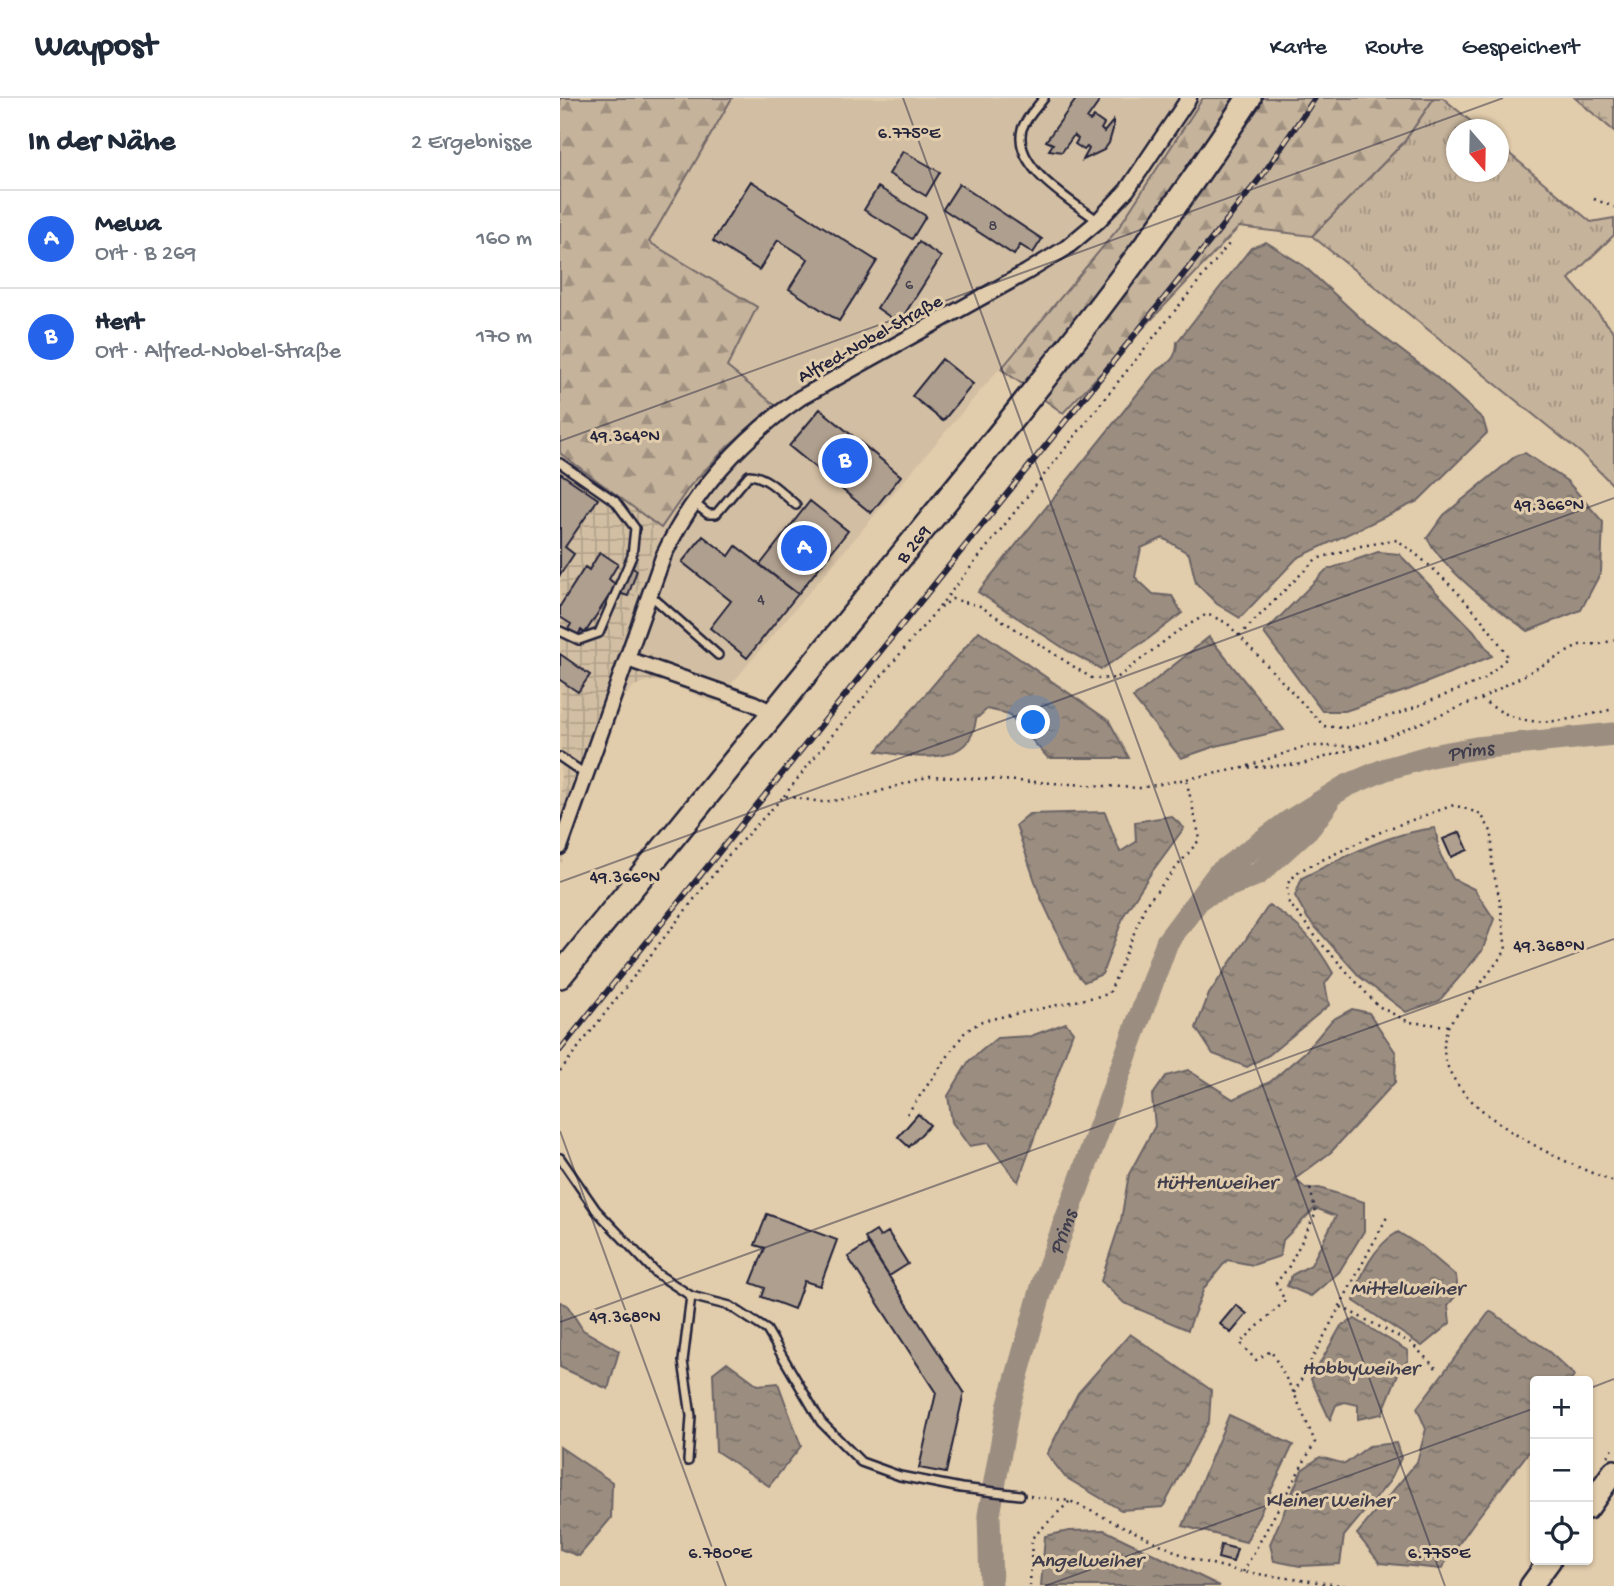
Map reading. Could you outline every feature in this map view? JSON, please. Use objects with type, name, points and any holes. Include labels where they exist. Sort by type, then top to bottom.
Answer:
[{"type":"main road","name":"B 269","points":[[560,976],[1117,286],[1249,98]]},
{"type":"main road","points":[[1592,1502],[1614,1471]]},
{"type":"main road","points":[[1531,1586],[1546,1565]]},
{"type":"street","name":"Alfred-Nobel-Straße","points":[[560,846],[649,593],[674,533],[715,475],[774,417],[800,398],[1027,272],[1066,247],[1098,221],[1128,190],[1189,98]]},
{"type":"street","points":[[627,659],[775,713]]},
{"type":"lane","points":[[1044,98],[1027,119],[1022,130],[1022,142],[1028,159],[1040,177],[1098,221]]},
{"type":"lane","points":[[560,463],[615,501],[635,527],[632,556],[598,633],[579,640],[560,631]]},
{"type":"lane","points":[[694,503],[708,514],[716,514],[752,474],[796,505]]},
{"type":"lane","points":[[649,593],[718,655]]},
{"type":"lane","points":[[560,758],[586,775]]},
{"type":"lane","points":[[560,1157],[605,1219],[656,1273],[691,1296],[730,1306],[767,1330],[821,1422],[861,1462],[900,1476],[961,1488],[1020,1495]]},
{"type":"lane","points":[[688,1461],[691,1416],[684,1361],[691,1296]]},
{"type":"path","points":[[1594,199],[1614,207]]},
{"type":"path","points":[[560,1071],[731,852],[784,796],[935,612],[1120,377],[1229,244]]},
{"type":"path","points":[[935,612],[952,599],[980,606],[1093,679],[1116,678],[1175,633],[1207,614],[1227,623],[1238,636],[1324,726],[1344,728],[1400,713],[1483,680],[1508,657],[1494,633],[1476,614],[1416,553],[1397,540],[1361,546],[1316,559],[1238,636]]},
{"type":"path","points":[[784,796],[822,802],[861,797],[930,776],[1139,788],[1243,768],[1302,764],[1362,746],[1480,699],[1580,645],[1614,640]]},
{"type":"path","points":[[1480,699],[1500,713],[1535,721],[1560,721],[1614,709]]},
{"type":"path","points":[[1243,768],[1306,746],[1362,746]]},
{"type":"path","points":[[907,1114],[965,1032],[982,1021],[1109,994],[1146,904],[1199,839],[1186,779]]},
{"type":"path","points":[[1448,1026],[1409,1022],[1378,1006],[1289,904],[1287,884],[1299,871],[1387,829],[1454,805],[1481,814],[1492,833],[1492,865],[1506,950],[1448,1026],[1443,1051],[1451,1076],[1467,1096],[1519,1136],[1551,1155],[1614,1182]]},
{"type":"path","points":[[1243,1572],[1315,1442],[1294,1393],[1271,1350],[1256,1360],[1240,1343],[1285,1301],[1276,1283],[1316,1213],[1309,1184]]},
{"type":"path","points":[[1294,1393],[1387,1217]]},
{"type":"path","points":[[1340,1307],[1411,1343],[1437,1369]]},
{"type":"path","points":[[1020,1495],[1070,1501],[1189,1558],[1243,1572],[1347,1586]]},
{"type":"path","points":[[1030,1586],[1032,1538],[1070,1501]]},
{"type":"shaded area","points":[[732,98],[1203,98],[1117,230],[715,703],[665,682],[670,664],[621,641],[661,528],[690,486],[728,446],[727,367],[757,307],[649,242]]},
{"type":"shaded area","points":[[560,453],[661,528],[621,641],[670,664],[665,682],[647,681],[634,686],[624,696],[561,864]]},
{"type":"green space","points":[[560,98],[732,98],[649,242],[757,307],[727,367],[775,405],[728,446],[690,486],[661,528],[560,453]]},
{"type":"green space","points":[[1203,98],[1434,98],[1404,142],[1312,236],[1239,227],[1063,413],[1001,369],[1117,230]]},
{"type":"green space","points":[[1434,98],[1443,98],[1468,119],[1446,119],[1446,182],[1509,182],[1509,153],[1591,222],[1614,218],[1614,235],[1569,279],[1614,332],[1614,486],[1581,453],[1312,236],[1404,142]]},
{"type":"green space","points":[[1575,98],[1614,98],[1614,131]]},
{"type":"water","points":[[1266,242],[1304,266],[1369,326],[1435,376],[1483,419],[1487,433],[1418,501],[1297,558],[1240,618],[1217,604],[1196,583],[1189,554],[1163,538],[1141,548],[1135,577],[1153,594],[1172,596],[1182,613],[1101,669],[1068,651],[978,592],[1155,372],[1171,360],[1177,342],[1251,248]]},
{"type":"water","points":[[1525,453],[1567,481],[1603,522],[1601,572],[1581,610],[1528,631],[1459,577],[1427,538],[1444,515],[1517,455]]},
{"type":"water","points":[[1378,552],[1399,554],[1474,631],[1492,656],[1408,690],[1345,711],[1322,711],[1264,633],[1326,570]]},
{"type":"water","points":[[979,631],[1109,721],[1129,758],[1048,758],[1009,714],[987,709],[976,719],[972,735],[963,746],[951,753],[922,757],[877,751]]},
{"type":"water","points":[[1209,637],[1284,730],[1216,746],[1181,758],[1133,698]]},
{"type":"water","points":[[1105,812],[1120,852],[1136,842],[1135,822],[1171,816],[1184,828],[1124,915],[1102,974],[1084,982],[1076,973],[1040,896],[1016,825],[1029,814]]},
{"type":"water","points":[[1435,828],[1440,854],[1453,879],[1474,889],[1494,919],[1482,951],[1439,1001],[1406,1012],[1360,977],[1308,919],[1295,896],[1302,878],[1334,862],[1383,840]]},
{"type":"water","points":[[1269,905],[1290,919],[1313,942],[1326,961],[1333,973],[1325,984],[1329,1005],[1269,1055],[1247,1067],[1213,1054],[1196,1028],[1209,994]]},
{"type":"water","name":"Hüttenweiher","points":[[1352,1009],[1369,1013],[1396,1053],[1395,1082],[1331,1152],[1295,1179],[1306,1189],[1319,1188],[1364,1202],[1364,1231],[1339,1272],[1311,1296],[1287,1286],[1292,1275],[1311,1265],[1336,1216],[1315,1208],[1283,1240],[1280,1256],[1253,1265],[1227,1260],[1204,1288],[1188,1330],[1124,1303],[1101,1281],[1121,1220],[1129,1174],[1155,1126],[1152,1096],[1166,1076],[1188,1070],[1233,1099],[1270,1082],[1305,1052],[1332,1020]]},
{"type":"water","points":[[1066,1023],[1073,1032],[1018,1182],[988,1143],[969,1146],[952,1122],[948,1096],[969,1061],[997,1038],[1031,1036]]},
{"type":"water","name":"Mittelweiher","points":[[1398,1232],[1422,1247],[1456,1276],[1458,1293],[1448,1305],[1450,1323],[1422,1346],[1354,1301],[1369,1262],[1382,1245]]},
{"type":"water","points":[[560,1302],[567,1305],[583,1330],[619,1351],[608,1389],[560,1367]]},
{"type":"water","points":[[1490,1311],[1546,1349],[1574,1375],[1530,1376],[1530,1450],[1441,1569],[1380,1563],[1357,1534],[1417,1462],[1426,1429],[1417,1408]]},
{"type":"water","name":"Hobbyweiher","points":[[1355,1319],[1408,1351],[1408,1360],[1398,1374],[1382,1414],[1358,1419],[1358,1405],[1345,1402],[1336,1405],[1330,1420],[1311,1379],[1341,1326]]},
{"type":"water","points":[[1130,1334],[1211,1390],[1209,1421],[1163,1507],[1121,1510],[1065,1477],[1047,1454],[1078,1393]]},
{"type":"water","points":[[727,1362],[758,1385],[778,1383],[801,1446],[769,1486],[716,1451],[713,1373]]},
{"type":"water","points":[[1229,1415],[1293,1445],[1246,1542],[1183,1526]]},
{"type":"water","name":"Kleiner Weiher","points":[[1396,1443],[1401,1458],[1389,1482],[1344,1536],[1340,1564],[1300,1566],[1274,1561],[1270,1544],[1302,1470],[1320,1457],[1345,1464],[1369,1446]]},
{"type":"water","points":[[560,1447],[612,1482],[611,1518],[579,1556],[560,1549]]},
{"type":"water","name":"Angelweiher","points":[[1104,1530],[1220,1586],[1041,1586],[1045,1536],[1069,1531]]},
{"type":"building","points":[[1077,98],[1097,98],[1099,102],[1087,119],[1090,121],[1094,117],[1104,124],[1101,129],[1104,132],[1113,121],[1109,143],[1104,150],[1083,160],[1089,149],[1087,147],[1084,150],[1075,144],[1078,139],[1074,135],[1062,152],[1049,150],[1053,144],[1046,141]]},
{"type":"building","points":[[903,151],[940,172],[926,196],[889,174]]},
{"type":"building","points":[[751,181],[877,261],[839,321],[789,289],[808,259],[778,240],[759,270],[713,241]]},
{"type":"building","points":[[959,184],[1042,239],[1033,253],[1020,245],[1014,255],[943,209]]},
{"type":"building","points":[[878,187],[926,216],[912,239],[864,210]]},
{"type":"building","points":[[919,242],[941,257],[899,323],[877,308]]},
{"type":"building","points":[[942,359],[973,384],[943,421],[912,396]]},
{"type":"building","points":[[820,409],[901,476],[871,513],[789,446]]},
{"type":"building","points":[[560,473],[598,499],[565,547],[574,554],[560,575]]},
{"type":"building","points":[[810,501],[848,531],[798,594],[760,565]]},
{"type":"building","points":[[703,536],[729,556],[736,546],[798,594],[747,658],[710,628],[731,601],[682,562]]},
{"type":"building","points":[[600,552],[618,564],[609,579],[616,585],[585,633],[581,630],[578,635],[568,629],[571,624],[560,617],[560,606],[585,567],[589,570]]},
{"type":"building","points":[[628,566],[637,570],[628,596],[619,593]]},
{"type":"building","points":[[560,654],[590,675],[578,692],[560,680]]},
{"type":"building","points":[[1460,832],[1468,850],[1451,857],[1443,839]]},
{"type":"building","points":[[918,1114],[930,1125],[909,1147],[898,1137]]},
{"type":"building","points":[[767,1214],[837,1240],[820,1286],[804,1281],[794,1309],[762,1297],[765,1288],[751,1283],[765,1248],[755,1245]]},
{"type":"building","points":[[876,1231],[880,1237],[888,1232],[908,1264],[889,1276],[865,1238]]},
{"type":"building","points":[[868,1244],[964,1392],[946,1473],[919,1468],[936,1393],[848,1257]]},
{"type":"building","points":[[1236,1305],[1247,1314],[1231,1333],[1220,1324]]},
{"type":"building","points":[[1221,1545],[1237,1549],[1233,1562],[1218,1558]]},
{"type":"waterway","name":"Prims","points":[[991,1586],[989,1515],[1008,1408],[1044,1280],[1167,942],[1218,874],[1288,822],[1346,786],[1386,769],[1431,756],[1476,748],[1614,734]]},
{"type":"waterway","name":"Prims","points":[[1203,896],[1258,874],[1311,826],[1327,804]]},
{"type":"railway","points":[[560,1050],[1219,230],[1264,173],[1315,98]]},
{"type":"place","name":"Hert","points":[[845,461]]},
{"type":"place","name":"Mewa","points":[[804,548]]}]
